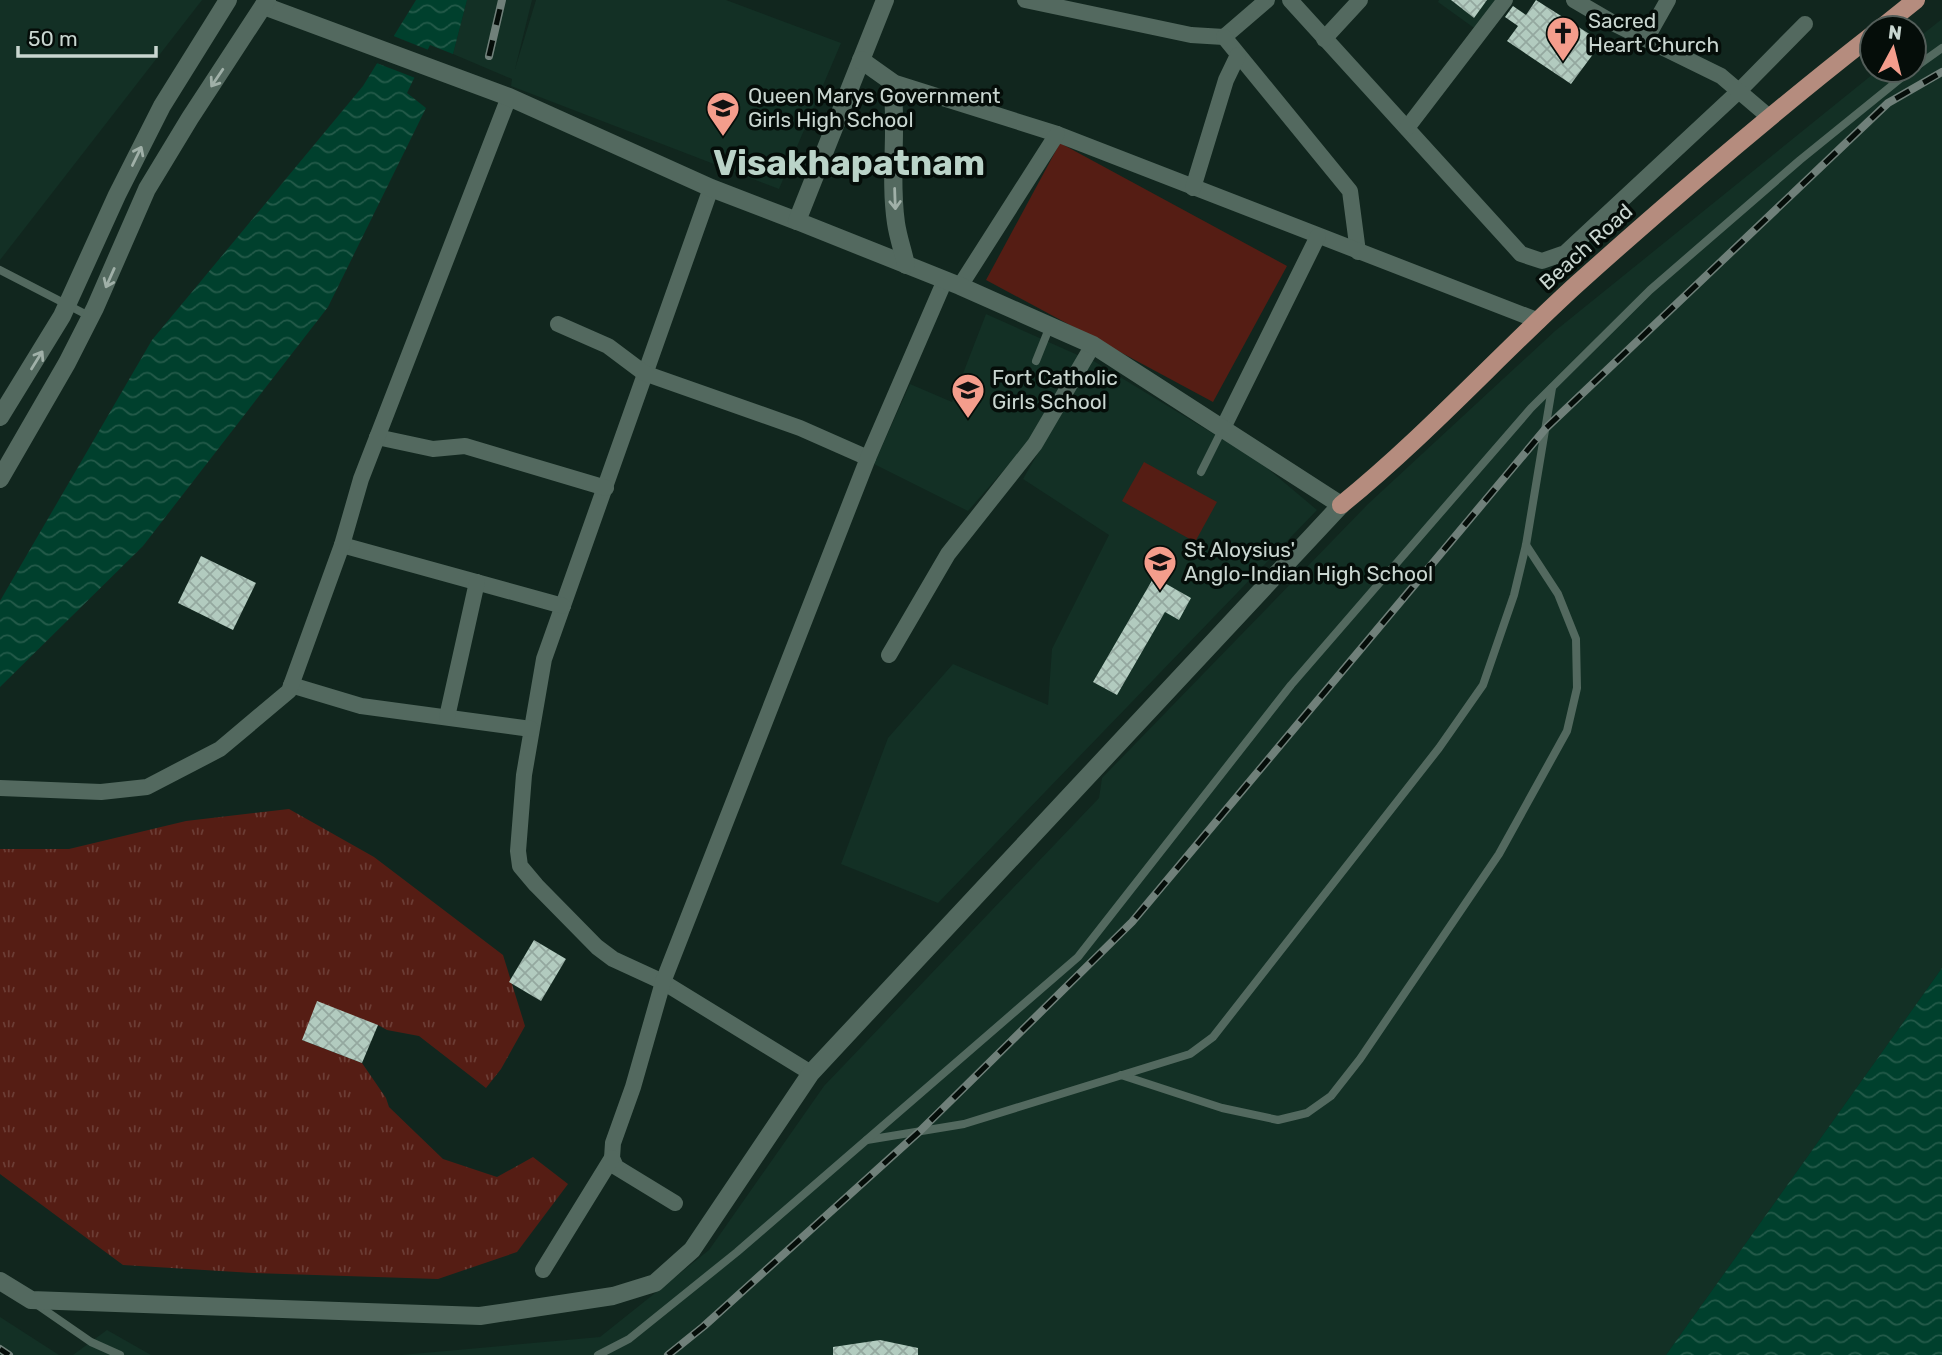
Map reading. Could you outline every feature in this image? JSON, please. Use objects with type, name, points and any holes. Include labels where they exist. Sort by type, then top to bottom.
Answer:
[{"type":"main road","points":[[1898,14],[1916,0]]},
{"type":"main road","name":"Beach Road","points":[[1341,505],[1386,469],[1575,286],[1768,116],[1858,46]]},
{"type":"street","points":[[0,417],[68,305],[117,195],[153,125],[228,0]]},
{"type":"street","points":[[797,221],[885,0]]},
{"type":"street","points":[[1025,0],[1191,35],[1224,37],[1267,0]]},
{"type":"street","points":[[1290,0],[1521,254],[1542,261],[1565,253],[1739,92],[1805,24]]},
{"type":"street","points":[[1324,39],[1360,0]]},
{"type":"street","points":[[1407,128],[1505,0]]},
{"type":"street","points":[[1574,0],[1721,76],[1768,116]]},
{"type":"street","points":[[1646,39],[1668,0]]},
{"type":"street","points":[[0,479],[68,363],[147,189],[178,136],[265,3],[509,97],[711,188],[953,283],[1093,345],[1341,505],[811,1073],[692,1250],[655,1283],[613,1296],[480,1316],[31,1300],[0,1281]]},
{"type":"street","points":[[1224,37],[1350,191],[1358,252]]},
{"type":"street","points":[[1193,188],[1226,80],[1238,55]]},
{"type":"street","points":[[861,60],[892,82],[1057,134],[1539,321]]},
{"type":"street","points":[[892,82],[896,110],[896,221],[906,265]]},
{"type":"street","points":[[0,788],[101,792],[147,787],[220,749],[289,691],[342,545],[361,479],[509,97]]},
{"type":"street","points":[[675,1203],[616,1167],[612,1158],[613,1143],[633,1087],[663,982],[868,458],[953,283],[1057,134]]},
{"type":"street","points":[[711,188],[544,659],[531,729],[518,851],[520,866],[597,947],[613,959],[663,982],[811,1073]]},
{"type":"street","points":[[1223,428],[1318,236]]},
{"type":"street","points":[[558,324],[608,346],[644,373],[800,428],[868,458]]},
{"type":"street","points":[[889,655],[948,554],[1035,444],[1093,345]]},
{"type":"street","points":[[377,438],[433,449],[465,446],[606,488]]},
{"type":"street","points":[[342,545],[563,606]]},
{"type":"street","points":[[447,718],[477,582]]},
{"type":"street","points":[[291,685],[361,706],[531,729]]},
{"type":"street","points":[[543,1270],[612,1158]]},
{"type":"lane","points":[[598,1355],[629,1339],[737,1252],[1078,957],[1291,684],[1522,418],[1650,290],[1800,160],[1894,84]]},
{"type":"lane","points":[[0,270],[91,317]]},
{"type":"lane","points":[[1035,361],[1050,326]]},
{"type":"lane","points":[[866,1140],[964,1124],[1190,1054],[1213,1037],[1439,748],[1483,685],[1514,595],[1526,545],[1552,388]]},
{"type":"lane","points":[[1201,472],[1223,428]]},
{"type":"lane","points":[[1121,1075],[1222,1108],[1278,1121],[1307,1113],[1331,1096],[1360,1059],[1499,854],[1567,731],[1577,688],[1576,639],[1558,594],[1526,545]]},
{"type":"lane","points":[[31,1300],[91,1342],[120,1355]]},
{"type":"shaded area","points":[[0,0],[202,0],[0,260]]},
{"type":"shaded area","name":"Queen Marys Government Girls High School","points":[[467,0],[532,0],[515,69],[536,0],[726,0],[841,43],[779,189],[511,86],[512,79],[453,54]]},
{"type":"shaded area","points":[[1499,0],[1477,30],[1438,2]]},
{"type":"shaded area","points":[[1942,19],[1942,968],[1666,1355],[401,1355],[600,1337],[709,1250],[824,1086],[1099,798],[1102,778],[1368,504],[1555,331],[1861,84],[1928,84],[1928,30]]},
{"type":"shaded area","name":"Fort Catholic Girls School","points":[[986,314],[1080,356],[1032,438],[968,511],[874,464],[910,384],[952,402]]},
{"type":"shaded area","name":"St Aloysius' Anglo-Indian High School","points":[[1092,360],[1260,462],[1317,510],[938,903],[841,864],[888,738],[953,664],[1048,705],[1052,649],[1109,535],[1023,479]]},
{"type":"shaded area","points":[[0,1317],[59,1355],[0,1355]]},
{"type":"shaded area","points":[[107,1330],[151,1355],[73,1355]]},
{"type":"green space","points":[[1060,143],[1287,266],[1213,402],[986,280]]},
{"type":"green space","points":[[1144,462],[1217,502],[1195,542],[1122,501]]},
{"type":"green space","points":[[289,809],[374,857],[503,955],[525,1026],[501,1069],[486,1088],[419,1036],[387,1030],[378,1025],[302,1040],[362,1063],[386,1098],[389,1107],[443,1159],[497,1177],[533,1157],[568,1184],[517,1252],[438,1279],[253,1273],[123,1265],[0,1174],[0,849],[69,849],[186,821]]},
{"type":"water","points":[[416,0],[467,0],[453,54],[430,45],[407,93],[426,108],[328,307],[143,546],[0,687],[0,601],[152,340],[363,86]]},
{"type":"water","points":[[1942,968],[1942,1355],[1666,1355]]},
{"type":"pier","points":[[391,35],[431,51],[418,79],[374,62]]},
{"type":"building","points":[[1451,0],[1487,0],[1474,18]]},
{"type":"building","name":"Sacred Heart Church","points":[[1536,0],[1602,42],[1571,84],[1507,41],[1518,26],[1505,17],[1513,6],[1526,15]]},
{"type":"building","points":[[201,556],[256,583],[233,630],[178,603]]},
{"type":"building","points":[[1154,577],[1191,598],[1179,620],[1165,612],[1117,695],[1093,682]]},
{"type":"building","points":[[534,940],[566,959],[541,1001],[509,982]]},
{"type":"building","points":[[317,1001],[378,1025],[362,1063],[302,1040]]},
{"type":"building","points":[[880,1340],[918,1348],[918,1355],[833,1355],[833,1347]]},
{"type":"railway","points":[[489,56],[502,0]]},
{"type":"railway","points":[[668,1355],[704,1326],[920,1131],[1132,922],[1546,428],[1888,103],[1942,72]]},
{"type":"railway","points":[[0,1349],[9,1355]]},
{"type":"place","name":"Sacred Heart Church","points":[[1563,63]]},
{"type":"place","name":"Queen Marys Government Girls High School","points":[[723,138]]},
{"type":"place","name":"Fort Catholic Girls School","points":[[968,420]]},
{"type":"place","name":"St Aloysius' Anglo-Indian High School","points":[[1160,592]]},
{"type":"district","name":"Visakhapatnam","points":[[849,163]]}]
